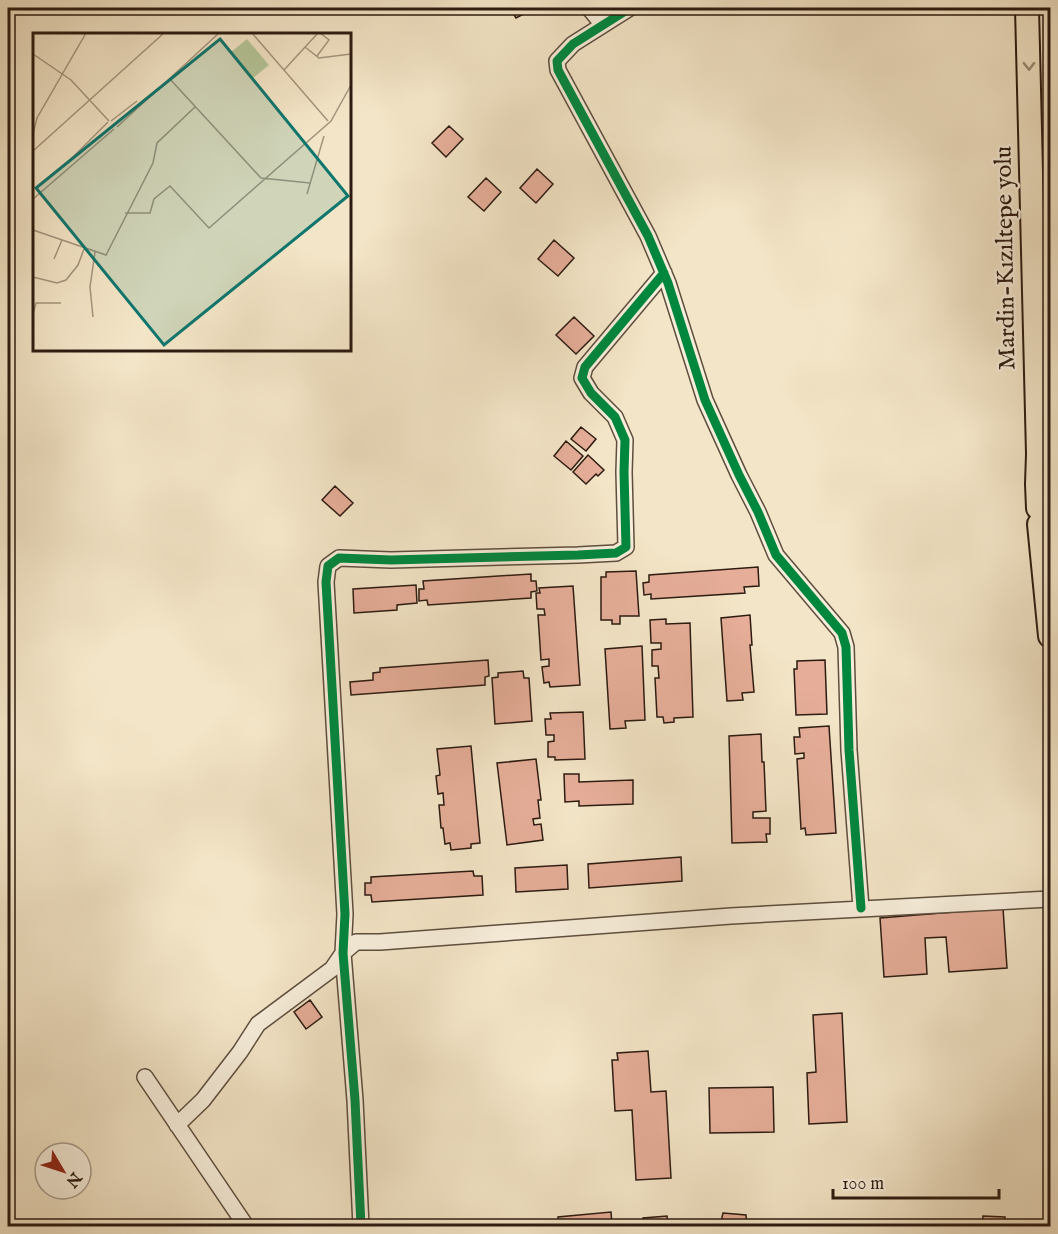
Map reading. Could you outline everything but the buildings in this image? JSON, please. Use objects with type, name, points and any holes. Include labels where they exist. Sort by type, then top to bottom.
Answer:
[{"type":"highway","name":"Mardin-Kızıltepe yolu","points":[[1027,8],[1037,484],[1044,515],[1050,636]]},
{"type":"street","points":[[589,8],[603,25]]},
{"type":"street","points":[[630,8],[573,44],[558,61],[558,70],[648,236],[664,273],[705,400],[776,555],[842,633],[846,647],[849,750],[861,908]]},
{"type":"street","points":[[361,1227],[355,1100],[343,953],[345,914],[326,582],[328,566],[339,558],[391,560],[578,555],[616,553],[626,548],[625,440],[615,417],[591,393],[582,378],[585,367],[664,273]]},
{"type":"street","points":[[177,1125],[203,1100],[240,1052],[258,1024],[332,969],[343,953],[356,942],[861,908],[1050,899]]},
{"type":"street","points":[[145,1077],[246,1227]]},
{"type":"cycle path","points":[[630,8],[573,44],[557,61],[558,70],[648,236],[668,283],[705,400],[776,555],[842,633],[846,647],[849,750],[861,908]]},
{"type":"cycle path","points":[[361,1226],[355,1100],[343,953],[345,914],[326,582],[328,566],[339,558],[391,560],[578,555],[616,553],[626,547],[625,440],[615,417],[591,393],[582,378],[585,367],[664,273]]}]
